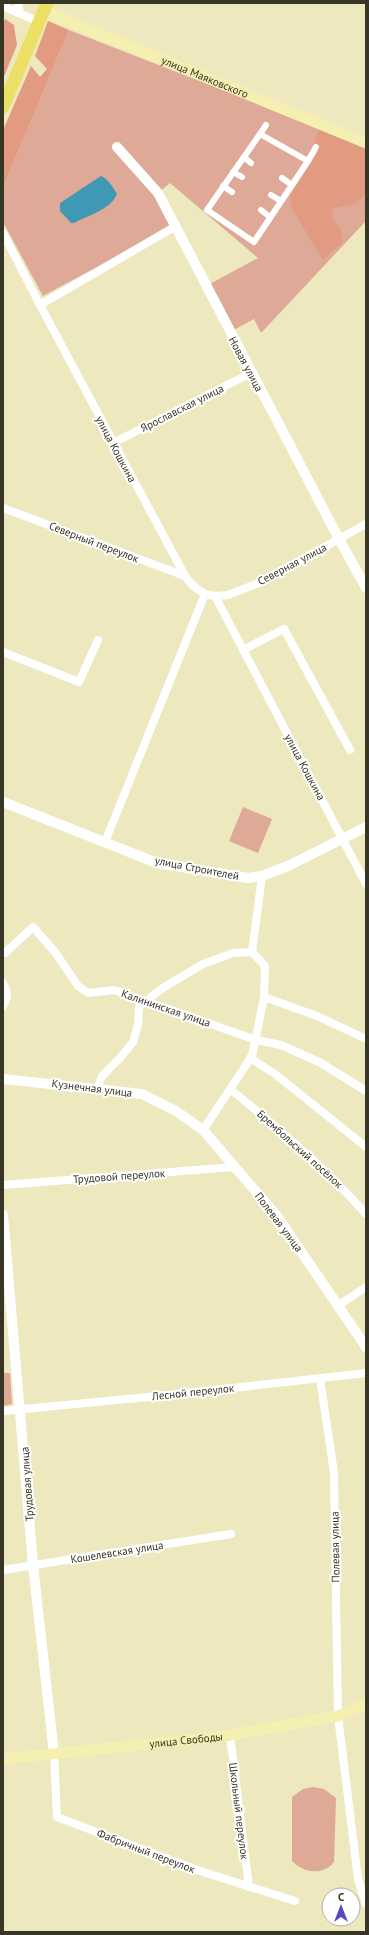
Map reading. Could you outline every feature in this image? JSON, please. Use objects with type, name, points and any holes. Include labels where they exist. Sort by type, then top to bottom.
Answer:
[{"type":"main road","points":[[3,107],[43,12]]},
{"type":"main road","name":"улица Маяковского","points":[[43,12],[366,143]]},
{"type":"main road","name":"улица Свободы","points":[[3,1759],[230,1735],[338,1716],[366,1704]]},
{"type":"street","points":[[18,3],[20,13]]},
{"type":"street","points":[[3,6],[20,13],[43,12]]},
{"type":"street","points":[[266,125],[207,210],[254,242],[316,147]]},
{"type":"street","points":[[260,134],[308,161]]},
{"type":"street","name":"Новая улица","points":[[117,147],[158,193],[251,373],[366,588]]},
{"type":"street","points":[[244,157],[251,163]]},
{"type":"street","points":[[233,172],[242,177]]},
{"type":"street","points":[[282,178],[292,185]]},
{"type":"street","points":[[223,186],[232,192]]},
{"type":"street","points":[[271,195],[281,201]]},
{"type":"street","points":[[261,210],[270,217]]},
{"type":"street","points":[[40,305],[176,226]]},
{"type":"street","name":"улица Кошкина","points":[[3,233],[113,443],[185,576],[195,589],[205,594],[215,596],[366,884]]},
{"type":"street","name":"Ярославская улица","points":[[113,443],[251,373]]},
{"type":"street","name":"Северный переулок","points":[[3,508],[185,576]]},
{"type":"street","name":"Северная улица","points":[[215,596],[228,595],[259,583],[366,524]]},
{"type":"street","points":[[105,842],[205,594]]},
{"type":"street","points":[[243,650],[284,629],[350,750]]},
{"type":"street","points":[[3,652],[79,682],[98,640]]},
{"type":"street","name":"улица Строителей","points":[[3,802],[157,862],[248,878],[262,876],[288,866],[366,827]]},
{"type":"street","points":[[252,952],[262,876]]},
{"type":"street","name":"Калининская улица","points":[[4,953],[33,927],[55,952],[78,986],[88,993],[114,990],[145,1002],[192,1016],[256,1040]]},
{"type":"street","points":[[202,1130],[250,1058],[256,1040],[264,997],[265,966],[252,952]]},
{"type":"street","points":[[97,1089],[102,1076],[133,1042],[138,1025],[139,1007],[161,988],[203,964],[233,953],[252,952]]},
{"type":"street","points":[[3,983],[8,990],[7,1000],[3,1006]]},
{"type":"street","points":[[264,997],[317,1016],[366,1039]]},
{"type":"street","points":[[256,1040],[281,1045],[321,1063],[366,1091]]},
{"type":"street","points":[[250,1058],[275,1074],[366,1147]]},
{"type":"street","name":"Кузнечная улица","points":[[3,1079],[142,1094],[176,1111]]},
{"type":"street","name":"Брембольский посёлок","points":[[230,1088],[288,1136],[337,1181],[366,1214]]},
{"type":"street","name":"Полевая улица","points":[[176,1111],[202,1130],[277,1216],[339,1305],[366,1347]]},
{"type":"street","name":"Трудовой переулок","points":[[3,1184],[235,1167]]},
{"type":"street","name":"Трудовая улица","points":[[3,1215],[21,1408],[33,1565],[54,1754]]},
{"type":"street","points":[[339,1305],[366,1288]]},
{"type":"street","name":"Лесной переулок","points":[[3,1410],[179,1394],[366,1373]]},
{"type":"street","name":"Полевая улица","points":[[320,1378],[334,1472],[338,1716],[358,1879],[366,1904]]},
{"type":"street","name":"Кошелевская улица","points":[[3,1570],[231,1534]]},
{"type":"street","name":"Школьный переулок","points":[[230,1735],[249,1887]]},
{"type":"street","name":"Фабричный переулок","points":[[54,1754],[57,1817],[200,1871],[295,1901]]},
{"type":"shaded area","points":[[5,19],[14,25],[17,45],[3,79],[3,25]]},
{"type":"shaded area","points":[[48,21],[69,30],[3,188],[3,130],[31,66],[40,77],[47,69],[35,56]]},
{"type":"shaded area","points":[[69,30],[366,146],[366,221],[261,333],[254,319],[230,332],[206,286],[258,258],[170,183],[158,193],[173,226],[43,296],[3,222],[3,188]]},
{"type":"shaded area","points":[[320,127],[366,146],[366,194],[355,204],[332,209],[334,222],[341,229],[343,242],[323,260],[291,207],[290,196],[317,154],[318,148],[314,143]]},
{"type":"shaded area","points":[[243,807],[272,819],[258,853],[229,841]]},
{"type":"shaded area","points":[[3,1373],[10,1373],[12,1404],[3,1406]]},
{"type":"shaded area","points":[[313,1787],[324,1789],[336,1798],[334,1862],[319,1871],[307,1870],[292,1861],[292,1797],[303,1789]]},
{"type":"water","points":[[101,176],[108,181],[117,194],[114,200],[98,212],[71,223],[60,211],[60,203]]}]
